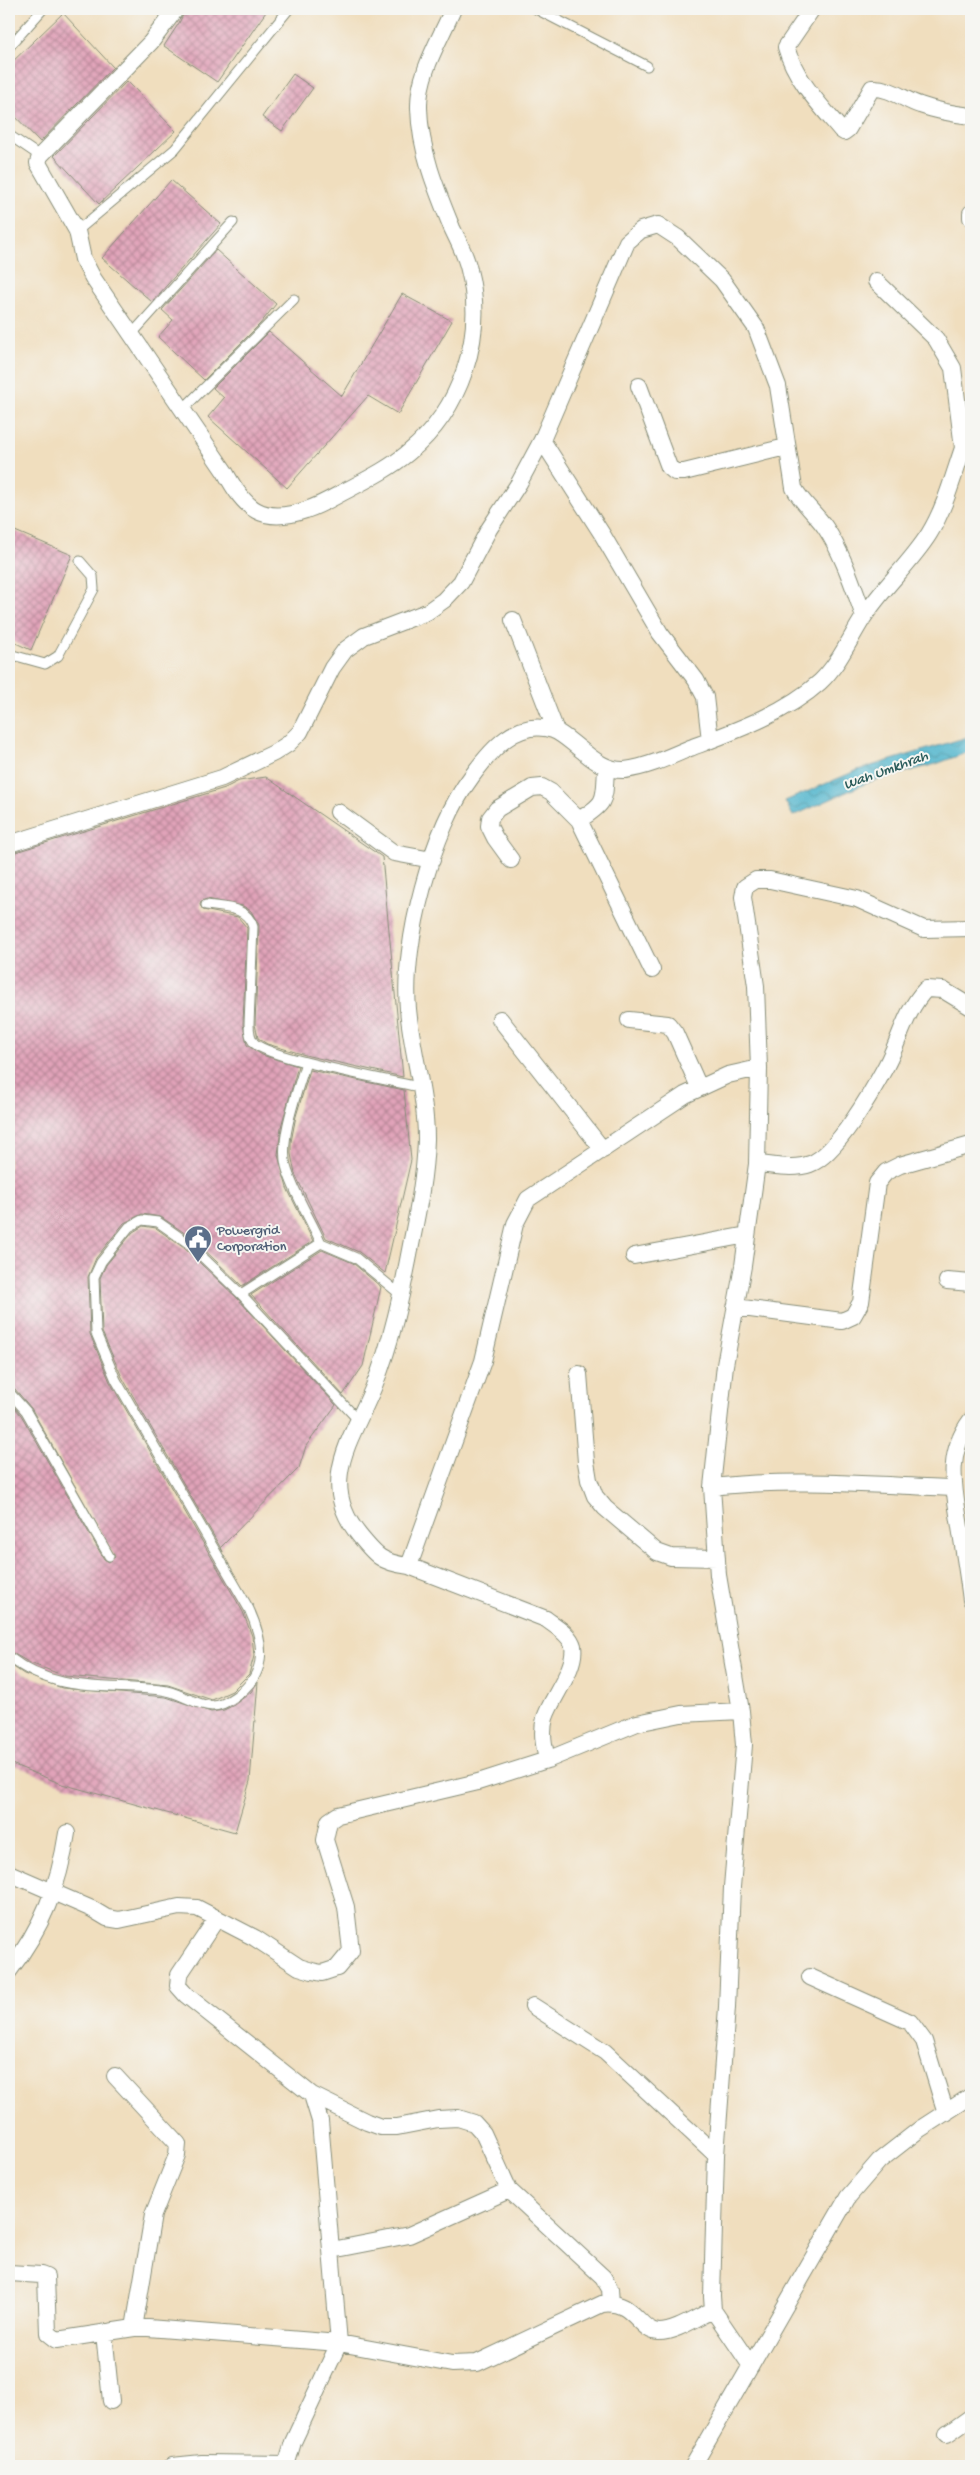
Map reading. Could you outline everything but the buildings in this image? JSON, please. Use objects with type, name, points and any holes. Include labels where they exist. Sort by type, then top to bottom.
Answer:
[{"type":"street","points":[[176,9],[151,42],[40,156],[38,163],[77,231],[83,259],[87,268],[240,497],[257,512],[276,517],[295,514],[316,507],[379,473],[408,453],[445,412],[467,368],[474,327],[475,300],[469,268],[431,174],[423,142],[419,106],[423,78],[453,9]]},
{"type":"street","points":[[812,9],[786,47],[790,60],[801,78],[841,130],[844,132],[848,129],[872,88],[887,90],[918,105],[945,113],[971,116]]},
{"type":"street","points":[[9,844],[222,778],[288,744],[300,732],[332,668],[345,650],[364,636],[427,612],[444,600],[461,582],[489,529],[542,440],[627,242],[641,230],[658,225],[678,238],[722,280],[756,328],[778,386],[785,426],[786,447],[794,488],[801,500],[824,526],[838,549],[864,616]]},
{"type":"street","points":[[547,1760],[542,1736],[545,1718],[571,1662],[573,1646],[564,1632],[546,1619],[409,1566],[392,1564],[380,1559],[352,1527],[341,1499],[337,1481],[343,1454],[360,1422],[383,1364],[402,1296],[421,1193],[426,1138],[423,1088],[408,1011],[407,972],[411,934],[432,860],[456,800],[489,754],[505,739],[521,730],[537,727],[556,731],[606,767],[621,770],[647,765],[757,722],[799,697],[821,681],[839,659],[864,616],[931,531],[967,447],[953,368],[936,340],[876,281]]},
{"type":"street","points":[[640,386],[670,467],[676,472],[684,472],[786,447]]},
{"type":"street","points":[[542,440],[602,534],[660,633],[696,680],[705,697],[710,740]]},
{"type":"street","points":[[513,620],[556,731]]},
{"type":"street","points":[[579,820],[599,807],[604,798],[606,767]]},
{"type":"street","points":[[511,860],[489,826],[490,818],[497,809],[532,788],[542,787],[552,792],[579,820],[652,970]]},
{"type":"street","points":[[338,812],[394,853],[432,860]]},
{"type":"street","points":[[751,2366],[713,2310],[716,2155],[727,2006],[732,1887],[744,1745],[741,1711],[716,1558],[712,1487],[725,1365],[757,1164],[759,1068],[756,986],[743,898],[745,887],[756,880],[770,880],[857,898],[924,930],[971,928]]},
{"type":"street","points":[[757,1164],[796,1167],[809,1165],[824,1158],[837,1143],[886,1066],[914,1002],[926,990],[943,990],[971,1006]]},
{"type":"street","points":[[500,1019],[604,1150]]},
{"type":"street","points":[[629,1020],[668,1024],[675,1033],[699,1088]]},
{"type":"street","points":[[409,1566],[483,1361],[515,1224],[528,1199],[685,1095],[728,1075],[759,1068]]},
{"type":"street","points":[[735,1306],[842,1321],[853,1316],[862,1302],[877,1183],[886,1172],[900,1165],[971,1145]]},
{"type":"street","points":[[634,1256],[747,1235]]},
{"type":"street","points":[[948,1281],[971,1283]]},
{"type":"street","points":[[579,1374],[586,1462],[589,1480],[596,1496],[605,1508],[657,1552],[671,1557],[686,1559],[716,1558]]},
{"type":"street","points":[[971,1420],[964,1429],[954,1458],[952,1488],[971,1600]]},
{"type":"street","points":[[712,1487],[774,1482],[831,1482],[952,1488]]},
{"type":"street","points":[[9,1874],[54,1892],[107,1918],[118,1920],[179,1907],[197,1908],[255,1938],[299,1967],[322,1973],[337,1968],[351,1951],[351,1936],[346,1907],[325,1840],[329,1821],[338,1815],[478,1782],[547,1760],[637,1723],[681,1714],[741,1711]]},
{"type":"street","points":[[9,1971],[24,1951],[54,1892],[62,1866],[67,1833]]},
{"type":"street","points":[[217,1918],[179,1975],[178,1986],[186,1995],[312,2095],[381,2127],[397,2127],[438,2119],[458,2118],[474,2123],[483,2133],[510,2190],[603,2277],[610,2289],[611,2303]]},
{"type":"street","points":[[810,1977],[910,2022],[924,2042],[946,2113]]},
{"type":"street","points":[[533,2006],[605,2052],[716,2155]]},
{"type":"street","points":[[115,2076],[178,2144],[178,2156],[153,2215],[134,2328]]},
{"type":"street","points":[[172,2466],[202,2463],[287,2465],[293,2442],[339,2343],[320,2121],[312,2095]]},
{"type":"street","points":[[693,2466],[848,2197],[867,2172],[879,2161],[920,2129],[971,2096]]},
{"type":"street","points":[[332,2250],[409,2235],[510,2190]]},
{"type":"street","points":[[9,2273],[46,2277],[48,2333],[57,2340],[134,2328],[339,2343],[452,2364],[476,2363],[594,2308],[611,2303],[626,2307],[649,2329],[658,2332],[670,2330],[713,2310]]},
{"type":"street","points":[[104,2333],[111,2401]]},
{"type":"street","points":[[947,2434],[971,2417]]},
{"type":"lane","points":[[9,47],[43,9]]},
{"type":"lane","points":[[77,231],[176,149],[289,9]]},
{"type":"lane","points":[[536,9],[647,66]]},
{"type":"lane","points":[[9,134],[40,156]]},
{"type":"lane","points":[[132,334],[233,222]]},
{"type":"lane","points":[[182,410],[294,299]]},
{"type":"lane","points":[[9,654],[45,664],[58,656],[94,589],[93,576],[80,561]]},
{"type":"lane","points":[[206,905],[242,911],[251,920],[253,927],[249,1024],[250,1035],[254,1042],[263,1048],[306,1062],[423,1088]]},
{"type":"lane","points":[[306,1062],[284,1153],[291,1179],[321,1243],[356,1258],[402,1296]]},
{"type":"lane","points":[[9,1657],[21,1667],[39,1676],[60,1682],[98,1688],[163,1690],[210,1706],[224,1704],[254,1679],[260,1662],[258,1628],[249,1609],[116,1380],[96,1333],[94,1277],[101,1262],[129,1227],[142,1220],[158,1222],[188,1243],[241,1294],[360,1422]]},
{"type":"lane","points":[[241,1294],[321,1243]]},
{"type":"lane","points":[[9,1392],[26,1411],[109,1556]]},
{"type":"water","name":"Wah Umkhrah","points":[[971,736],[971,751],[936,764],[869,782],[793,816],[785,801],[858,770]]},
{"type":"place","name":"Powergrid Corporation","points":[[198,1263]]}]
